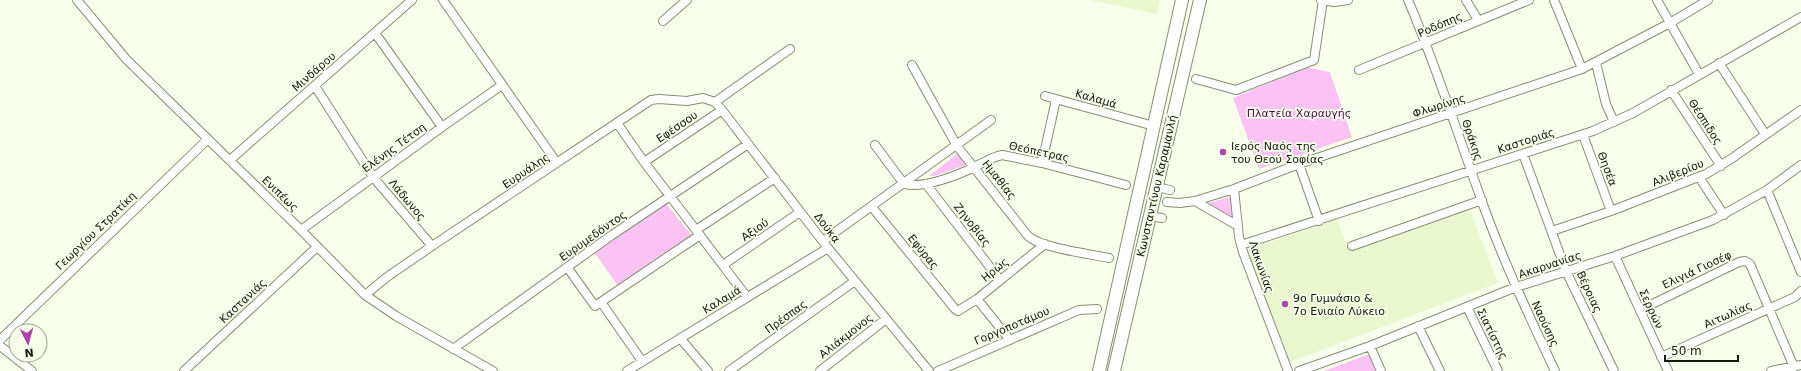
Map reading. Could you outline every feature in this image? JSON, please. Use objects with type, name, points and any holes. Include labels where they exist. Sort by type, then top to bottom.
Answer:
[{"type":"main road","name":"Κωνσταντίνου Καραμανλή","points":[[1099,371],[1182,0]]},
{"type":"main road","name":"Κωνσταντίνου Καραμανλή","points":[[1114,371],[1200,0]]},
{"type":"street","name":"Ενιπέως","points":[[77,0],[126,59],[301,230],[365,295],[396,316],[493,371]]},
{"type":"street","name":"Μινδάρου","points":[[230,160],[412,0]]},
{"type":"street","points":[[443,0],[557,163]]},
{"type":"street","points":[[663,21],[687,0]]},
{"type":"street","points":[[1196,80],[1236,90],[1314,60],[1322,0],[1348,0]]},
{"type":"street","name":"Θράκης","points":[[1408,0],[1426,42],[1482,200],[1516,287]]},
{"type":"street","points":[[1466,0],[1478,20]]},
{"type":"street","name":"Ροδόπης","points":[[1360,70],[1529,0]]},
{"type":"street","points":[[1554,0],[1582,69]]},
{"type":"street","points":[[1657,0],[1699,74]]},
{"type":"street","name":"Φλωρίνης","points":[[1167,202],[1195,201],[1234,189],[1299,164],[1582,69],[1670,23],[1708,0]]},
{"type":"street","name":"Καστοριάς","points":[[1241,245],[1583,135],[1614,122],[1801,17]]},
{"type":"street","points":[[375,33],[442,126]]},
{"type":"street","points":[[712,100],[790,49]]},
{"type":"street","points":[[1596,63],[1606,104],[1614,122]]},
{"type":"street","points":[[1719,63],[1765,134]]},
{"type":"street","name":"Ημαθίας","points":[[912,65],[957,146],[1028,236],[1033,240],[1046,244],[1109,258]]},
{"type":"street","name":"Ελένης Τέτση","points":[[301,230],[442,126],[502,85]]},
{"type":"street","name":"Λάδωνος","points":[[314,86],[373,177],[432,246]]},
{"type":"street","name":"Θέσπιδος","points":[[1671,90],[1721,166]]},
{"type":"street","name":"Καλαμά","points":[[1046,96],[1154,126]]},
{"type":"street","name":"Ευρυάλης","points":[[365,295],[387,277],[432,246],[651,100],[659,99],[686,101],[703,98],[712,100]]},
{"type":"street","name":"Δούκα","points":[[712,100],[722,110],[826,245],[929,371]]},
{"type":"street","points":[[1042,163],[1055,104]]},
{"type":"street","name":"Εφέσσου","points":[[644,162],[722,110]]},
{"type":"street","name":"Αλιβερίου","points":[[1552,231],[1611,211],[1699,177],[1721,166],[1801,110]]},
{"type":"street","name":"Καλαμά","points":[[627,371],[747,298],[826,245],[872,206],[991,120]]},
{"type":"street","points":[[617,123],[669,196],[747,298]]},
{"type":"street","name":"Θησέα","points":[[1583,135],[1611,211]]},
{"type":"street","name":"Γεωργίου Στρατίκη","points":[[0,340],[208,139]]},
{"type":"street","name":"Ευρυμεδόντος","points":[[453,349],[669,196],[748,144]]},
{"type":"street","points":[[874,145],[904,184]]},
{"type":"street","name":"Βέροιας","points":[[1523,154],[1566,271],[1614,371]]},
{"type":"street","name":"Θεόπετρας","points":[[904,184],[915,186],[926,184],[975,167],[996,156],[1002,155],[1042,163],[1126,185]]},
{"type":"street","points":[[1299,164],[1319,221]]},
{"type":"street","name":"Ακαρνανίας","points":[[1299,371],[1370,346],[1516,287],[1615,256],[1724,215],[1767,190],[1801,165]]},
{"type":"street","points":[[1699,177],[1724,215]]},
{"type":"street","points":[[567,267],[595,306],[775,178]]},
{"type":"street","name":"Ζηνοβίας","points":[[926,184],[1000,280]]},
{"type":"street","points":[[1157,187],[1170,190]]},
{"type":"street","name":"Λακωνίας","points":[[1234,189],[1241,245],[1288,371]]},
{"type":"street","points":[[1767,190],[1801,272]]},
{"type":"street","points":[[1352,246],[1482,200]]},
{"type":"street","points":[[1195,201],[1238,226]]},
{"type":"street","name":"Εφύρας","points":[[872,206],[958,311]]},
{"type":"street","name":"Αξιού","points":[[723,265],[800,212]]},
{"type":"street","points":[[1150,216],[1162,218]]},
{"type":"street","name":"Ηρώς","points":[[958,311],[977,299],[1046,244]]},
{"type":"street","name":"Καστανιάς","points":[[184,371],[317,247]]},
{"type":"street","name":"Σερρών","points":[[1615,256],[1668,371]]},
{"type":"street","name":"Ελιγιά Γιοσέφ","points":[[1640,310],[1739,262],[1745,261],[1750,264],[1768,309],[1798,366]]},
{"type":"street","name":"Πρέσπας","points":[[729,371],[855,281]]},
{"type":"street","name":"Ναούσης","points":[[1516,287],[1555,371]]},
{"type":"street","name":"Αιτωλίας","points":[[1662,357],[1795,297],[1801,291]]},
{"type":"street","points":[[977,299],[1010,340]]},
{"type":"street","points":[[600,302],[642,361]]},
{"type":"street","name":"Σιατίστης","points":[[1467,307],[1498,371]]},
{"type":"street","name":"Γοργοποτάμου","points":[[938,371],[1079,310],[1097,309]]},
{"type":"street","name":"Αλιάκμονος","points":[[820,371],[886,319]]},
{"type":"street","points":[[1418,326],[1440,371]]},
{"type":"street","points":[[680,338],[708,371]]},
{"type":"street","points":[[0,346],[32,371]]},
{"type":"street","points":[[1370,346],[1382,371]]},
{"type":"street","points":[[1771,371],[1798,366]]},
{"type":"shaded area","points":[[1090,0],[1160,0],[1157,14]]},
{"type":"shaded area","points":[[1469,208],[1498,283],[1287,363],[1245,251],[1337,219],[1349,252]]},
{"type":"green space","name":"Πλατεία Χαραυγής","points":[[1306,67],[1330,72],[1352,137],[1259,169],[1233,98]]},
{"type":"green space","points":[[959,154],[966,165],[934,176],[929,176]]},
{"type":"green space","points":[[1230,197],[1232,197],[1233,218],[1208,203]]},
{"type":"green space","points":[[665,202],[692,236],[618,286],[594,252]]},
{"type":"green space","points":[[1369,354],[1377,371],[1324,371]]},
{"type":"place","name":"Ιερός Ναός της του Θεού Σοφίας","points":[[1223,152]]},
{"type":"place","name":"9ο Γυμνάσιο & 7ο Ενιαίο Λύκειο","points":[[1285,304]]}]
